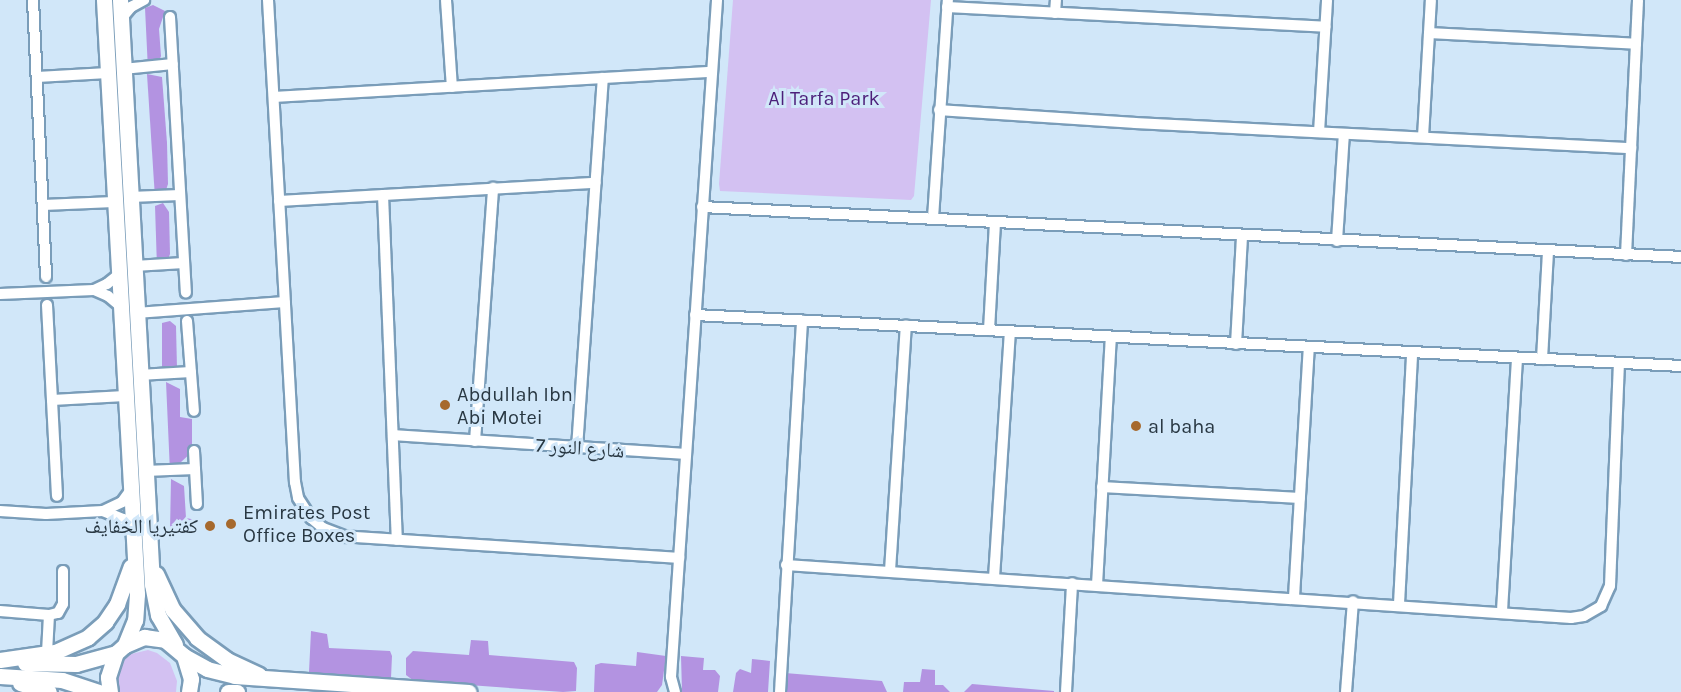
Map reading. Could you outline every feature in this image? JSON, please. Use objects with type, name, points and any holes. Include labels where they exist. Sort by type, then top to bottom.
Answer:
[{"type":"main road","points":[[104,0],[137,607],[135,620],[108,677],[110,692]]},
{"type":"main road","points":[[120,0],[150,563],[156,608],[179,650],[191,679],[189,692]]},
{"type":"main road","points":[[110,128],[118,128],[129,174]]},
{"type":"main road","points":[[120,306],[128,336],[130,339],[137,340]]},
{"type":"main road","points":[[0,660],[47,653],[77,644],[105,622],[122,595],[134,554]]},
{"type":"main road","points":[[150,563],[173,610],[197,638],[227,660],[267,679]]},
{"type":"main road","points":[[0,660],[76,664],[120,649],[144,637],[165,640],[221,674],[468,692]]},
{"type":"main road","points":[[0,677],[49,692]]},
{"type":"main road","points":[[0,677],[62,680],[99,692]]},
{"type":"main road","points":[[228,692],[237,692]]},
{"type":"street","points":[[34,0],[46,278]]},
{"type":"street","points":[[121,19],[131,7],[144,0]]},
{"type":"street","points":[[268,0],[295,482],[294,502],[302,519],[324,534],[346,537],[679,558]]},
{"type":"street","points":[[446,0],[452,87]]},
{"type":"street","points":[[675,692],[671,677],[717,0]]},
{"type":"street","points":[[1055,13],[1056,0]]},
{"type":"street","points":[[1319,132],[1327,0]]},
{"type":"street","points":[[1423,137],[1431,0]]},
{"type":"street","points":[[1626,255],[1638,0]]},
{"type":"street","points":[[933,218],[947,4],[1055,13],[1325,27]]},
{"type":"street","points":[[170,17],[186,293]]},
{"type":"street","points":[[1429,33],[1636,44]]},
{"type":"street","points":[[123,69],[173,64]]},
{"type":"street","points":[[274,97],[711,72]]},
{"type":"street","points":[[36,77],[108,73]]},
{"type":"street","points":[[577,448],[603,78]]},
{"type":"street","points":[[939,110],[1631,148]]},
{"type":"street","points":[[1337,241],[1344,134]]},
{"type":"street","points":[[279,201],[595,183]]},
{"type":"street","points":[[475,441],[493,188]]},
{"type":"street","points":[[130,197],[180,195]]},
{"type":"street","points":[[382,195],[398,540]]},
{"type":"street","points":[[43,205],[114,202]]},
{"type":"street","points":[[702,207],[1681,257]]},
{"type":"street","points":[[989,330],[995,222]]},
{"type":"street","points":[[1236,344],[1242,236]]},
{"type":"street","points":[[1542,359],[1548,251]]},
{"type":"street","points":[[134,266],[184,263]]},
{"type":"street","points":[[0,294],[94,290],[107,284],[118,275]]},
{"type":"street","points":[[94,290],[108,296],[120,306]]},
{"type":"street","points":[[136,313],[285,302]]},
{"type":"street","points":[[47,305],[57,496]]},
{"type":"street","points":[[695,315],[1681,366]]},
{"type":"street","points":[[187,321],[194,411]]},
{"type":"street","points":[[778,689],[802,321]]},
{"type":"street","points":[[890,571],[906,326]]},
{"type":"street","points":[[994,578],[1010,332]]},
{"type":"street","points":[[1097,585],[1111,337]]},
{"type":"street","points":[[1294,597],[1309,348]]},
{"type":"street","points":[[1399,604],[1412,352]]},
{"type":"street","points":[[1502,611],[1517,358]]},
{"type":"street","points":[[786,565],[1584,616],[1601,606],[1608,593],[1619,363]]},
{"type":"street","points":[[140,375],[191,372]]},
{"type":"street","points":[[52,400],[125,396]]},
{"type":"street","name":"شارع النور 7","points":[[393,435],[685,454]]},
{"type":"street","points":[[194,451],[197,504]]},
{"type":"street","points":[[145,471],[195,469]]},
{"type":"street","points":[[1102,487],[1300,498]]},
{"type":"street","points":[[103,511],[122,502],[130,491]]},
{"type":"street","points":[[0,511],[46,514],[103,511],[116,515],[133,529]]},
{"type":"street","points":[[0,611],[54,615],[62,609],[63,571]]},
{"type":"street","points":[[1066,692],[1072,583]]},
{"type":"street","points":[[1346,692],[1353,601]]},
{"type":"street","points":[[47,653],[49,615]]},
{"type":"street","points":[[664,692],[671,677]]},
{"type":"green space","name":"Al Tarfa Park","points":[[733,0],[931,0],[914,196],[911,200],[720,191]]},
{"type":"green space","points":[[148,650],[157,653],[170,663],[177,681],[176,692],[114,692],[113,673],[119,663],[127,655]]},
{"type":"shaded area","points":[[153,5],[165,11],[159,29],[161,56],[158,65],[148,70],[145,8]]},
{"type":"shaded area","points":[[147,74],[162,77],[167,143],[168,184],[165,193],[155,198]]},
{"type":"shaded area","points":[[163,203],[169,212],[170,254],[167,262],[157,267],[155,206]]},
{"type":"shaded area","points":[[170,321],[176,326],[177,369],[162,374],[162,323]]},
{"type":"shaded area","points":[[166,382],[180,389],[180,417],[192,419],[192,452],[170,472]]},
{"type":"shaded area","points":[[171,479],[184,486],[186,518],[196,520],[195,531],[170,531]]},
{"type":"shaded area","points":[[311,631],[327,634],[329,648],[390,651],[392,656],[391,678],[312,678],[309,672]]},
{"type":"shaded area","points":[[471,640],[488,641],[489,655],[574,662],[577,668],[576,691],[414,681],[406,675],[406,658],[413,651],[469,655]]},
{"type":"shaded area","points":[[637,652],[666,656],[662,685],[657,692],[594,692],[595,665],[601,663],[636,666]]},
{"type":"shaded area","points":[[681,656],[704,658],[703,670],[715,670],[720,676],[718,692],[682,692]]},
{"type":"shaded area","points":[[752,659],[770,661],[768,692],[733,692],[736,673],[740,669],[751,673]]},
{"type":"shaded area","points":[[922,669],[935,670],[935,685],[943,685],[950,692],[903,692],[904,682],[920,682]]},
{"type":"shaded area","points":[[785,673],[882,681],[887,692],[785,692]]},
{"type":"shaded area","points":[[972,684],[1054,691],[1054,692],[964,692]]},
{"type":"place","name":"Abdullah Ibn Abi Motei","points":[[445,405]]},
{"type":"place","name":"al baha","points":[[1136,426]]},
{"type":"place","name":"Emirates Post Office Boxes","points":[[231,524]]},
{"type":"place","name":"كفتيريا الخفايف","points":[[210,526]]}]
